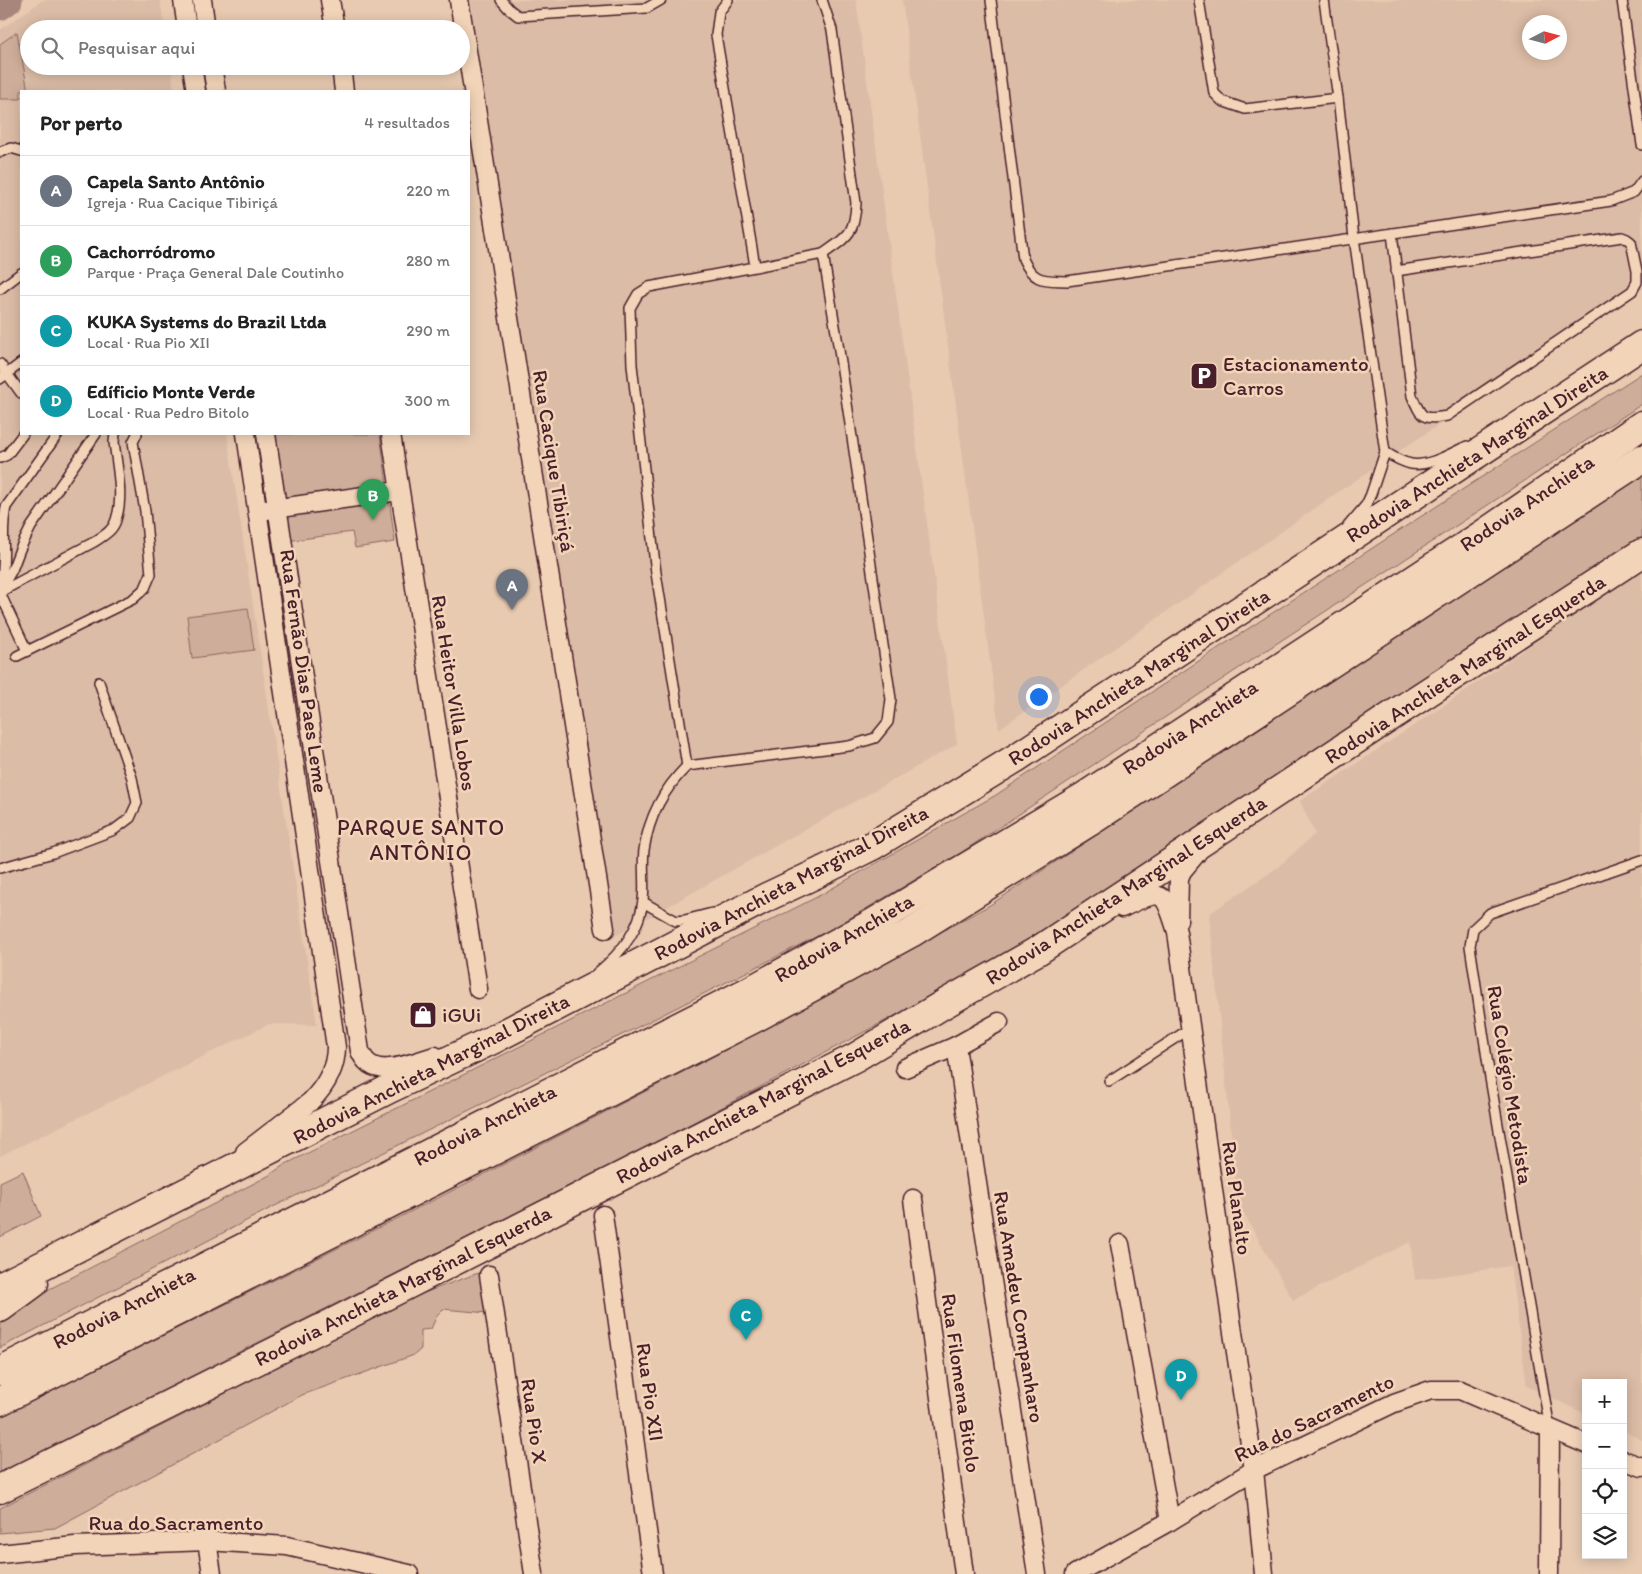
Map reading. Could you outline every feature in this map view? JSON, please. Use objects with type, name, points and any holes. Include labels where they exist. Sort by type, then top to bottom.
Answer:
[{"type":"highway","name":"Rodovia Anchieta Marginal Direita","points":[[0,1286],[391,1088],[494,1039],[768,897],[872,846],[1016,758],[1636,348]]},
{"type":"highway","name":"Rodovia Anchieta","points":[[0,1371],[751,990],[873,922],[1085,796],[1477,538],[1642,425]]},
{"type":"highway","name":"Rodovia Anchieta","points":[[0,1401],[757,1018],[911,934],[1097,816],[1642,459]]},
{"type":"highway","name":"Rodovia Anchieta Marginal Esquerda","points":[[0,1489],[856,1057],[944,1004],[1040,950],[1228,824],[1642,553]]},
{"type":"highway","points":[[0,1308],[98,1237]]},
{"type":"street","points":[[183,0],[186,20]]},
{"type":"street","points":[[202,0],[205,20]]},
{"type":"street","points":[[330,0],[333,20]]},
{"type":"street","name":"Rua Cacique Tibiriçá","points":[[459,0],[462,20]]},
{"type":"street","name":"Rua Cacique Tibiriçá","points":[[470,70],[605,929]]},
{"type":"street","points":[[193,75],[196,90]]},
{"type":"street","points":[[213,75],[216,90]]},
{"type":"street","points":[[341,75],[344,90]]},
{"type":"street","name":"Rua Fernão Dias Paes Leme","points":[[204,1184],[318,1094],[328,1079],[336,1055],[335,1036],[246,435]]},
{"type":"street","name":"Rua Fernão Dias Paes Leme","points":[[266,435],[360,1052],[364,1059],[373,1066],[386,1068],[396,1067],[494,1039]]},
{"type":"street","name":"Rua Heitor Villa Lobos","points":[[391,435],[478,989]]},
{"type":"street","points":[[258,511],[399,491]]},
{"type":"street","name":"Rua Planalto","points":[[1177,932],[1179,878],[1182,871],[1196,854],[1228,824]]},
{"type":"street","name":"Rua Planalto","points":[[1040,950],[1146,896],[1157,895],[1164,898],[1169,905],[1177,932],[1254,1470],[1264,1574]]},
{"type":"street","points":[[905,1068],[956,1046],[998,1022]]},
{"type":"street","name":"Rua Amadeu Companharo","points":[[956,1046],[1037,1574]]},
{"type":"street","name":"Rua Filomena Bitolo","points":[[913,1199],[964,1574]]},
{"type":"street","name":"Rua Pio XII","points":[[603,1216],[653,1574]]},
{"type":"street","points":[[1120,1244],[1170,1521]]},
{"type":"street","name":"Rua Pio X","points":[[489,1275],[534,1574]]},
{"type":"street","name":"Rua do Sacramento","points":[[1086,1571],[1254,1470],[1394,1402],[1430,1390],[1460,1390],[1582,1442]]},
{"type":"street","points":[[1549,1574],[1550,1429]]},
{"type":"street","points":[[1627,1461],[1642,1467]]},
{"type":"street","points":[[207,1541],[212,1574]]},
{"type":"street","name":"Rua do Sacramento","points":[[0,1554],[74,1546],[207,1541],[287,1546],[356,1568],[409,1574]]},
{"type":"lane","points":[[501,0],[518,16],[647,8],[662,0]]},
{"type":"lane","points":[[728,0],[719,12],[716,34],[755,266]]},
{"type":"lane","points":[[687,766],[655,563],[632,366],[630,308],[638,294],[649,287],[823,254],[846,238],[855,221],[856,203],[832,30],[822,0]]},
{"type":"lane","points":[[991,0],[1024,259],[1029,271],[1040,280],[1067,281],[1611,202],[1634,192],[1642,181]]},
{"type":"lane","points":[[1199,0],[1214,93],[1222,101],[1245,109],[1338,98]]},
{"type":"lane","points":[[1303,569],[1348,526],[1366,505],[1385,452],[1354,238],[1338,98],[1324,0]]},
{"type":"lane","points":[[1622,0],[1642,146]]},
{"type":"lane","points":[[0,152],[11,148],[20,151]]},
{"type":"lane","points":[[1392,233],[1396,271],[1412,396],[1420,413],[1430,419],[1447,416],[1632,291],[1637,282],[1637,270],[1631,242],[1627,238],[1622,237],[1396,271]]},
{"type":"lane","points":[[547,1012],[611,962],[635,930],[643,902],[644,850],[651,820],[659,800],[687,766],[849,746],[875,738],[888,722],[891,699],[840,350],[823,254]]},
{"type":"lane","points":[[0,289],[20,274]]},
{"type":"lane","points":[[4,377],[20,363]]},
{"type":"lane","points":[[0,364],[4,377],[20,392]]},
{"type":"lane","points":[[1385,452],[1410,464],[1420,464],[1436,460],[1479,441],[1578,388]]},
{"type":"lane","points":[[0,458],[7,455],[22,435]]},
{"type":"lane","points":[[27,651],[0,591],[4,573],[3,516],[6,508],[57,435]]},
{"type":"lane","points":[[0,591],[12,570],[31,527],[95,435]]},
{"type":"lane","points":[[0,591],[94,542],[108,532],[116,521],[120,493],[115,435]]},
{"type":"lane","points":[[17,656],[133,599],[144,588],[151,574],[145,511],[133,442],[136,435]]},
{"type":"lane","points":[[0,868],[54,853],[114,830],[130,818],[137,803],[132,778],[99,682]]},
{"type":"lane","name":"Rua Colégio Metodista","points":[[1550,1429],[1490,1078],[1470,946],[1473,928],[1490,913],[1642,860]]},
{"type":"lane","points":[[643,902],[676,921],[768,897]]},
{"type":"lane","points":[[1109,1081],[1191,1028]]},
{"type":"shaded area","points":[[43,0],[160,0],[163,20],[20,20],[20,75],[172,75],[174,90],[20,90],[20,435],[227,435],[317,1025],[269,1024],[0,1156],[0,30]]},
{"type":"shaded area","points":[[470,0],[856,0],[957,744],[610,939]]},
{"type":"shaded area","points":[[902,0],[1642,0],[1642,289],[1341,490],[999,729]]},
{"type":"shaded area","points":[[17,32],[20,48],[20,75],[25,75],[28,90],[20,90],[20,99],[0,99],[0,44]]},
{"type":"shaded area","points":[[1642,373],[1642,404],[962,852],[835,927],[646,1023],[273,1207],[0,1348],[1,1314],[268,1176],[284,1165],[815,898],[996,795]]},
{"type":"shaded area","points":[[272,435],[380,435],[395,542],[355,548],[352,532],[287,541]]},
{"type":"shaded area","points":[[1642,476],[1642,538],[1079,910],[985,968],[628,1157],[0,1472],[0,1417],[440,1197],[718,1054],[990,905]]},
{"type":"shaded area","points":[[1642,570],[1642,1440],[1627,1433],[1627,1379],[1582,1379],[1582,1412],[1527,1386],[1510,1266],[1415,1280],[1410,1242],[1293,1300],[1238,1203],[1209,914],[1278,867],[1315,834],[1300,801],[1445,705],[1579,611]]},
{"type":"shaded area","points":[[248,608],[254,650],[192,658],[187,616]]},
{"type":"shaded area","points":[[23,1171],[41,1216],[0,1237],[0,1182]]},
{"type":"shaded area","points":[[481,1272],[488,1313],[443,1309],[437,1315],[431,1329],[421,1330],[421,1349],[414,1355],[302,1395],[55,1528],[0,1533],[0,1508],[421,1294]]},
{"type":"waterway","points":[[0,6],[8,0]]},
{"type":"place","name":"Estacionamento Carros","points":[[1204,376]]},
{"type":"place","name":"Cachorródromo","points":[[373,520]]},
{"type":"place","name":"Capela Santo Antônio","points":[[512,610]]},
{"type":"place","name":"iGUi","points":[[423,1015]]},
{"type":"place","name":"KUKA Systems do Brazil Ltda","points":[[746,1340]]},
{"type":"place","name":"Edíficio Monte Verde","points":[[1181,1400]]},
{"type":"district","name":"PARQUE SANTO ANTÔNIO","points":[[421,840]]}]
